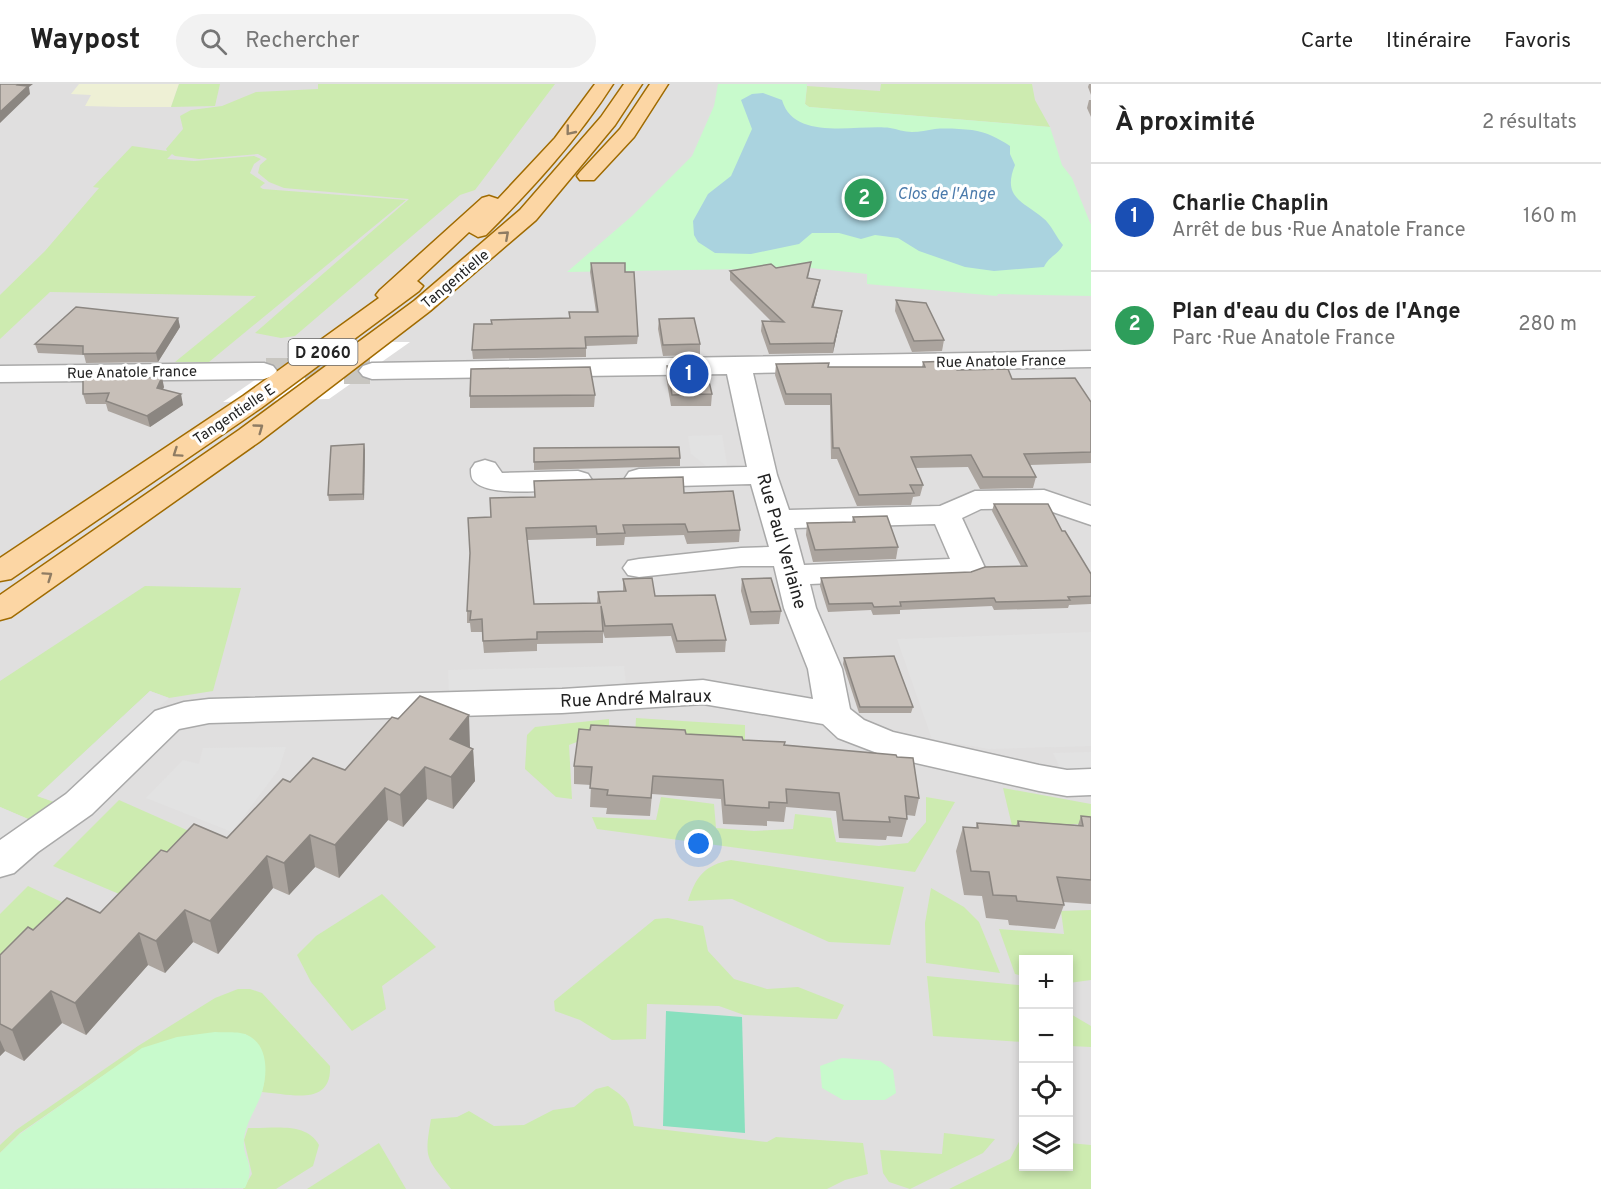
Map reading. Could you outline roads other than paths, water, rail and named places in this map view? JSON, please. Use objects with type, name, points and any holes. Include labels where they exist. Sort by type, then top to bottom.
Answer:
[{"type":"main road","name":"Tangentielle E","points":[[0,572],[329,348],[440,263],[502,208],[564,138],[604,84]]},
{"type":"main road","name":"D 2060","points":[[528,215],[608,121],[633,84]]},
{"type":"main road","points":[[528,215],[585,178],[612,153],[631,130],[659,84]]},
{"type":"main road","points":[[329,348],[486,206],[534,143]]},
{"type":"main road","name":"Tangentielle","points":[[380,340],[528,215]]},
{"type":"main road","name":"Tangentielle E","points":[[0,610],[249,436],[380,340]]},
{"type":"street","name":"Rue Anatole France","points":[[372,370],[1091,359]]},
{"type":"street","name":"Rue Paul Verlaine","points":[[738,365],[763,475],[800,608],[825,669],[833,714]]},
{"type":"street","name":"Rue Anatole France","points":[[0,374],[264,371]]},
{"type":"street","points":[[485,469],[486,477],[498,482],[763,475]]},
{"type":"street","points":[[777,519],[946,516],[975,500],[1044,499],[1091,516]]},
{"type":"street","points":[[639,568],[741,557],[789,565],[969,568],[946,516]]},
{"type":"street","name":"Rue André Malraux","points":[[0,862],[24,842],[79,804],[167,720],[184,714],[209,711],[562,701],[703,692],[833,714],[851,729],[885,743],[1039,778],[1067,783],[1091,782]]},
{"type":"water","name":"Clos de l'Ange","points":[[763,93],[782,100],[789,113],[799,122],[813,126],[877,127],[906,132],[963,129],[982,132],[996,138],[1010,146],[1010,154],[1015,165],[1011,184],[1016,197],[1046,221],[1063,245],[1044,267],[994,271],[965,267],[919,251],[898,238],[875,235],[861,239],[839,233],[812,233],[799,244],[751,254],[715,253],[698,242],[694,235],[693,221],[708,194],[731,176],[752,129],[741,100],[752,94]]},
{"type":"tunnel","points":[[266,371],[372,371]]},
{"type":"place","name":"Plan d'eau du Clos de l'Ange","points":[[864,198]]},
{"type":"place","name":"Charlie Chaplin","points":[[689,374]]}]
